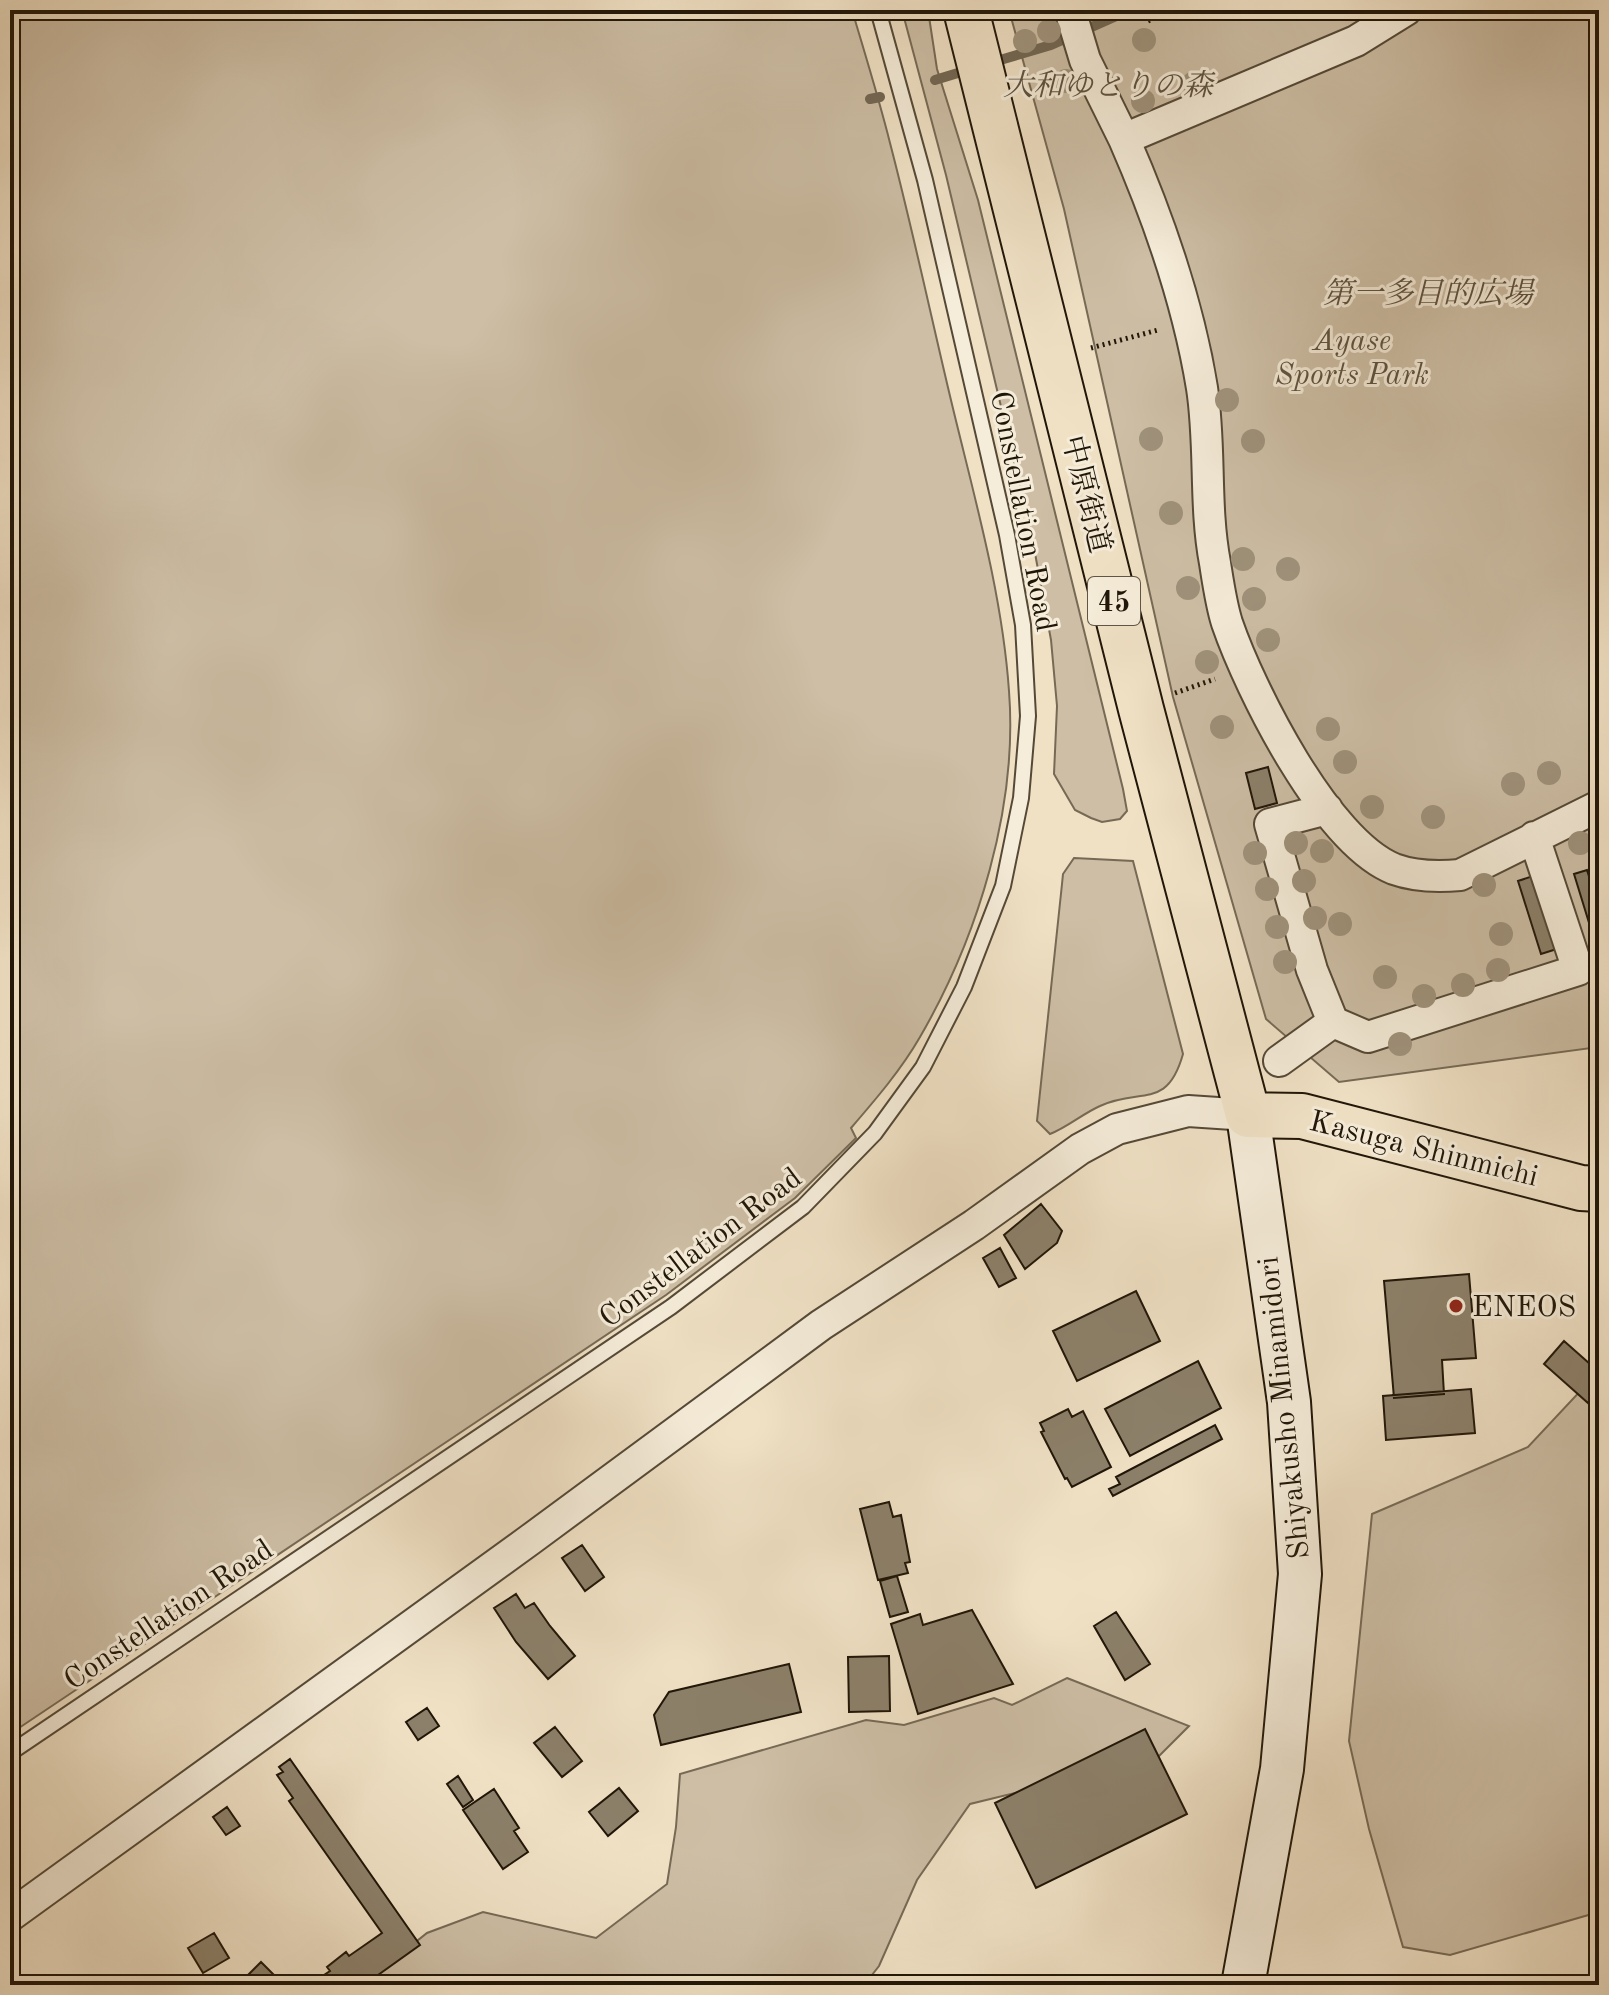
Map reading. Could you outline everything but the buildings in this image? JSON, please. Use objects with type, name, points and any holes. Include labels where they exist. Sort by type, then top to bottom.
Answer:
[{"type":"main road","name":"中原街道","points":[[976,48],[1141,709],[1248,1115]]},
{"type":"main road","name":"Kasuga Shinmichi","points":[[1248,1115],[1302,1116],[1581,1188],[1599,1189]]},
{"type":"street","points":[[1070,10],[1085,60],[1124,139],[1159,224],[1188,322],[1202,389],[1207,511],[1226,621],[1246,668],[1293,758],[1327,809],[1364,851],[1393,868],[1414,875],[1460,875],[1599,806]]},
{"type":"street","points":[[1124,139],[1356,41],[1406,10]]},
{"type":"street","points":[[1327,809],[1270,824],[1312,970],[1333,1022],[1368,1037],[1578,970],[1534,837]]},
{"type":"street","points":[[1279,1061],[1333,1022]]},
{"type":"street","points":[[10,1916],[821,1325],[974,1225],[1080,1149],[1117,1129],[1188,1111],[1248,1115]]},
{"type":"street","name":"Shiyakusho Minamidori","points":[[1243,1985],[1282,1769],[1300,1574],[1289,1402],[1248,1115]]},
{"type":"lane","name":"Constellation Road","points":[[10,1753],[658,1316],[803,1207],[875,1133],[923,1067],[964,987],[1003,886],[1021,798],[1028,716],[1023,625],[1007,535],[925,180],[878,10]]},
{"type":"path","points":[[1148,21],[1172,10]]},
{"type":"path","points":[[1082,349],[1188,322]]},
{"type":"path","points":[[1165,697],[1246,668]]},
{"type":"green space","points":[[10,10],[852,10],[898,175],[986,542],[1005,654],[1010,735],[1007,780],[990,870],[960,957],[913,1049],[851,1128],[856,1138],[795,1198],[666,1295],[10,1734]]},
{"type":"green space","points":[[902,10],[928,10],[937,69],[978,200],[1123,789],[1127,811],[1120,819],[1102,822],[1075,810],[1054,774],[1057,706],[1051,640],[1032,537],[946,175]]},
{"type":"green space","name":"Ayase Sports Park","points":[[1009,10],[1599,10],[1599,1047],[1339,1082],[1266,1019],[1173,697],[1064,209]]},
{"type":"green space","points":[[1074,858],[1133,861],[1183,1054],[1169,1084],[1160,1090],[1100,1106],[1050,1134],[1037,1121],[1063,874]]},
{"type":"green space","points":[[1599,1371],[1599,1912],[1450,1955],[1403,1947],[1369,1829],[1349,1741],[1372,1514],[1528,1447]]},
{"type":"green space","points":[[1067,1678],[1189,1726],[1134,1781],[1035,1788],[970,1804],[917,1880],[879,1966],[864,1985],[362,1985],[427,1933],[483,1912],[596,1938],[667,1884],[680,1774],[866,1720],[904,1725],[994,1698],[1012,1705]]},
{"type":"waterway","points":[[990,63],[1051,45],[1130,10]]},
{"type":"waterway","points":[[935,80],[971,69]]},
{"type":"waterway","points":[[870,99],[880,97]]},
{"type":"place","name":"ENEOS","points":[[1456,1306]]},
{"type":"park label","name":"大和ゆとりの森","points":[[1108,85]]},
{"type":"park label","name":"第一多目的広場","points":[[1428,293]]}]
